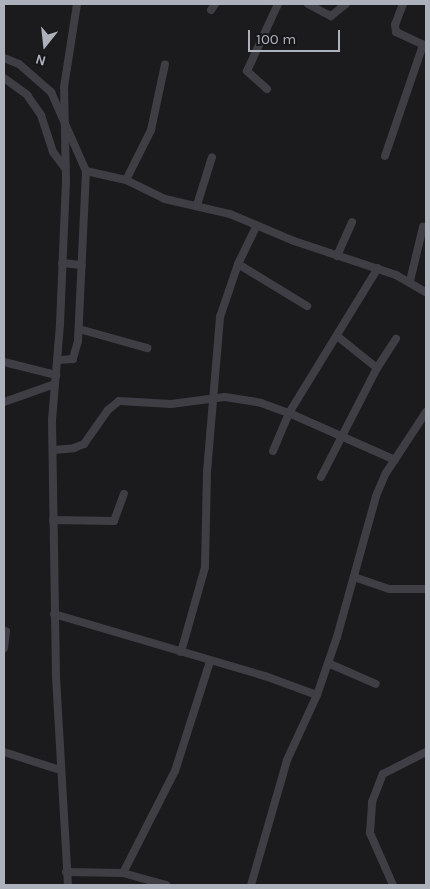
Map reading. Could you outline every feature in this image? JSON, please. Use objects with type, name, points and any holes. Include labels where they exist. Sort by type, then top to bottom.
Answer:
[{"type":"street","points":[[59,360],[70,360],[76,354],[79,328],[71,264],[63,116],[77,4]]},
{"type":"street","points":[[267,89],[247,71],[278,4]]},
{"type":"street","points":[[308,4],[331,16],[346,4]]},
{"type":"street","points":[[385,156],[424,45],[396,32],[395,25],[403,4]]},
{"type":"street","points":[[4,58],[19,64],[38,77],[51,92],[86,171],[56,375],[53,450],[54,614],[60,770],[68,885]]},
{"type":"street","points":[[126,180],[151,130],[165,64]]},
{"type":"street","points":[[4,78],[22,91],[41,115],[53,152],[65,168]]},
{"type":"street","points":[[197,205],[212,157]]},
{"type":"street","points":[[86,171],[126,180],[165,200],[197,205],[243,220],[256,227],[340,249],[410,281],[426,292]]},
{"type":"street","points":[[340,249],[352,222]]},
{"type":"street","points":[[182,652],[204,567],[213,397],[220,317],[238,264],[256,227]]},
{"type":"street","points":[[410,281],[423,228]]},
{"type":"street","points":[[238,264],[307,306]]},
{"type":"street","points":[[273,451],[289,413],[378,268]]},
{"type":"street","points":[[79,328],[147,348]]},
{"type":"street","points":[[337,336],[377,368]]},
{"type":"street","points":[[320,476],[377,368],[396,339]]},
{"type":"street","points":[[4,362],[56,375]]},
{"type":"street","points":[[4,402],[55,384]]},
{"type":"street","points":[[53,450],[74,448],[84,444],[108,410],[119,401],[171,404],[213,397],[243,399],[289,413],[394,460]]},
{"type":"street","points":[[251,885],[287,760],[317,695],[328,663],[376,496],[394,460],[422,425],[426,412]]},
{"type":"street","points":[[53,520],[114,521],[124,494]]},
{"type":"street","points":[[354,577],[389,589],[426,590]]},
{"type":"street","points":[[54,614],[317,695]]},
{"type":"street","points":[[4,648],[6,631]]},
{"type":"street","points":[[123,873],[175,771],[210,661]]},
{"type":"street","points":[[328,663],[376,684]]},
{"type":"street","points":[[4,752],[60,770]]},
{"type":"street","points":[[393,885],[370,833],[372,802],[383,774],[426,752]]},
{"type":"street","points":[[66,872],[123,873],[166,885]]}]
